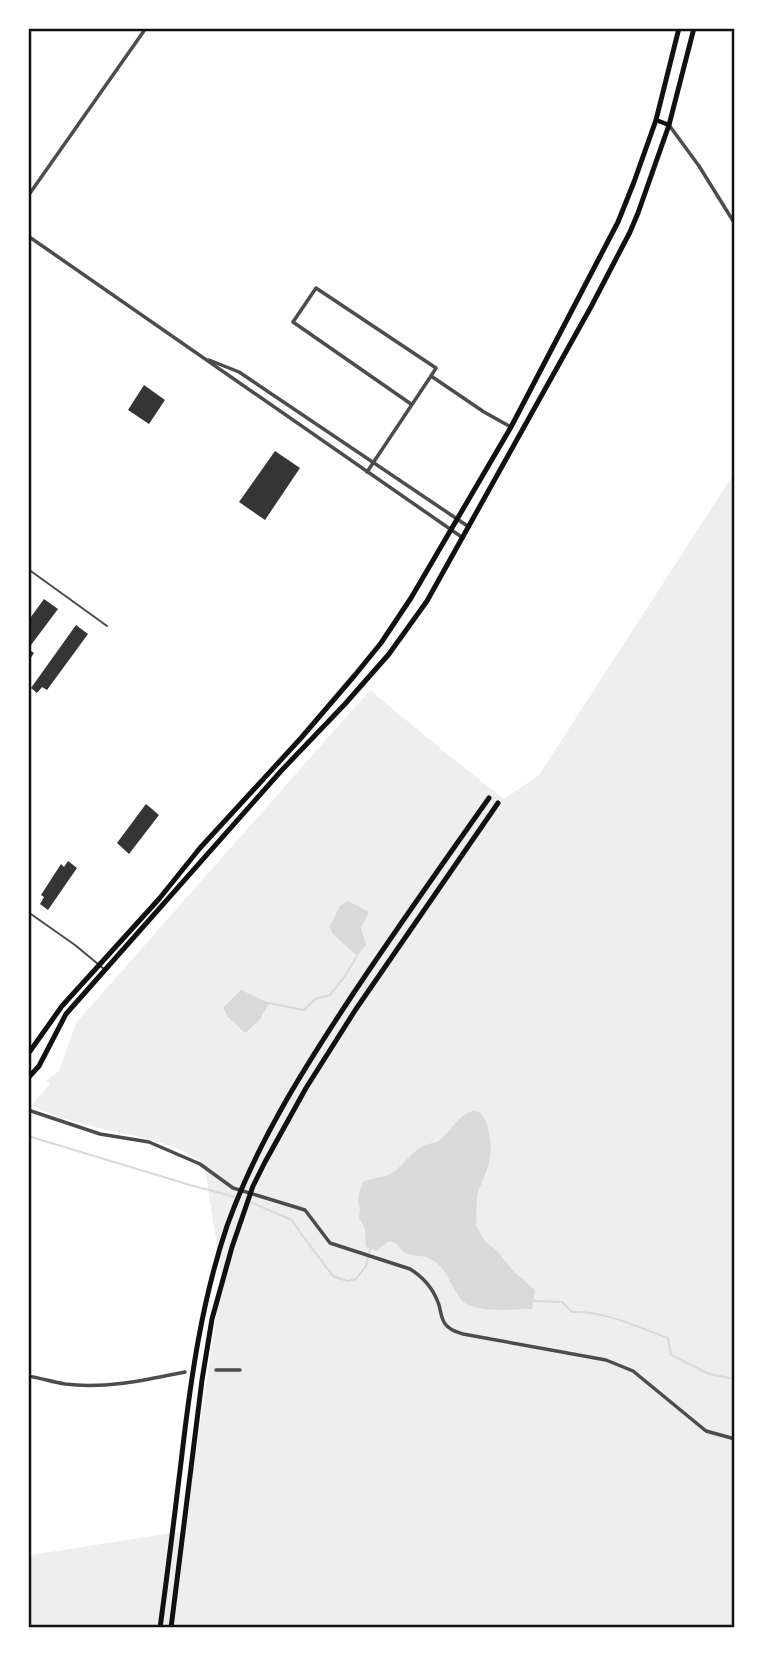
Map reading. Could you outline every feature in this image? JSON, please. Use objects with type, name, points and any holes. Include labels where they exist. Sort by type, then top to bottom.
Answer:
[{"type":"main road","points":[[28,1078],[39,1066],[66,1014],[103,967],[200,848],[300,738],[381,643],[411,598],[511,427],[618,222],[656,120],[679,28]]},
{"type":"main road","points":[[28,1054],[62,1006],[103,967],[345,704],[389,654],[427,601],[630,232],[669,125],[694,28]]},
{"type":"main road","points":[[656,120],[669,125]]},
{"type":"main road","points":[[160,1628],[189,1394],[201,1322],[214,1270],[244,1181],[271,1126],[319,1045],[489,798]]},
{"type":"main road","points":[[171,1628],[210,1329],[222,1278],[253,1186],[306,1088],[498,803]]},
{"type":"street","points":[[28,195],[146,28]]},
{"type":"street","points":[[669,125],[699,166],[735,224]]},
{"type":"street","points":[[28,236],[463,538]]},
{"type":"street","points":[[367,472],[436,368],[316,288],[293,321],[411,404]]},
{"type":"street","points":[[201,357],[239,372],[469,527]]},
{"type":"street","points":[[431,376],[511,427]]},
{"type":"street","points":[[28,1110],[100,1134],[149,1142],[200,1164],[233,1188],[304,1210],[330,1243],[410,1269],[424,1279],[438,1303],[444,1322],[452,1330],[606,1360],[633,1371],[706,1431],[735,1439]]},
{"type":"street","points":[[216,1370],[240,1370]]},
{"type":"street","points":[[28,1376],[65,1384],[101,1385],[185,1372]]},
{"type":"lane","points":[[28,569],[107,626]]},
{"type":"lane","points":[[28,912],[103,967]]},
{"type":"shaded area","points":[[735,472],[735,1628],[28,1628],[28,1561],[31,1555],[184,1531],[222,1278],[204,1163],[164,1144],[74,1122],[32,1105],[50,1084],[46,1081],[59,1071],[76,1023],[370,690],[504,799],[539,775]]},
{"type":"shaded area","points":[[348,901],[369,912],[361,928],[366,945],[357,956],[332,933],[330,926],[340,906]]},
{"type":"shaded area","points":[[241,990],[269,1003],[259,1021],[245,1033],[228,1017],[223,1008]]},
{"type":"shaded area","points":[[473,1111],[480,1112],[486,1121],[491,1148],[489,1164],[477,1195],[476,1225],[484,1240],[535,1290],[532,1309],[492,1310],[472,1306],[459,1297],[442,1268],[429,1258],[410,1255],[396,1243],[389,1241],[377,1251],[366,1247],[365,1229],[359,1218],[358,1202],[363,1182],[395,1171],[416,1150],[438,1141],[459,1119]]},
{"type":"building","points":[[144,385],[165,400],[149,424],[128,410]]},
{"type":"building","points":[[275,451],[300,468],[265,520],[239,502]]},
{"type":"building","points":[[44,599],[58,609],[28,649],[28,621]]},
{"type":"building","points":[[76,625],[88,634],[47,690],[42,687],[37,693],[31,688]]},
{"type":"building","points":[[28,649],[34,653],[28,662]]},
{"type":"building","points":[[146,804],[159,815],[129,854],[117,843]]},
{"type":"building","points":[[68,861],[77,868],[48,910],[40,904],[44,897],[41,895],[61,864],[64,867]]},
{"type":"waterway","points":[[269,1003],[304,1010],[315,999],[330,995],[357,956]]},
{"type":"waterway","points":[[28,1136],[235,1197]]},
{"type":"waterway","points":[[250,1202],[292,1220],[333,1276],[347,1281],[356,1279],[366,1266],[370,1249]]},
{"type":"waterway","points":[[533,1300],[562,1302],[572,1312],[609,1317],[668,1338],[671,1355],[709,1374],[735,1379]]}]
